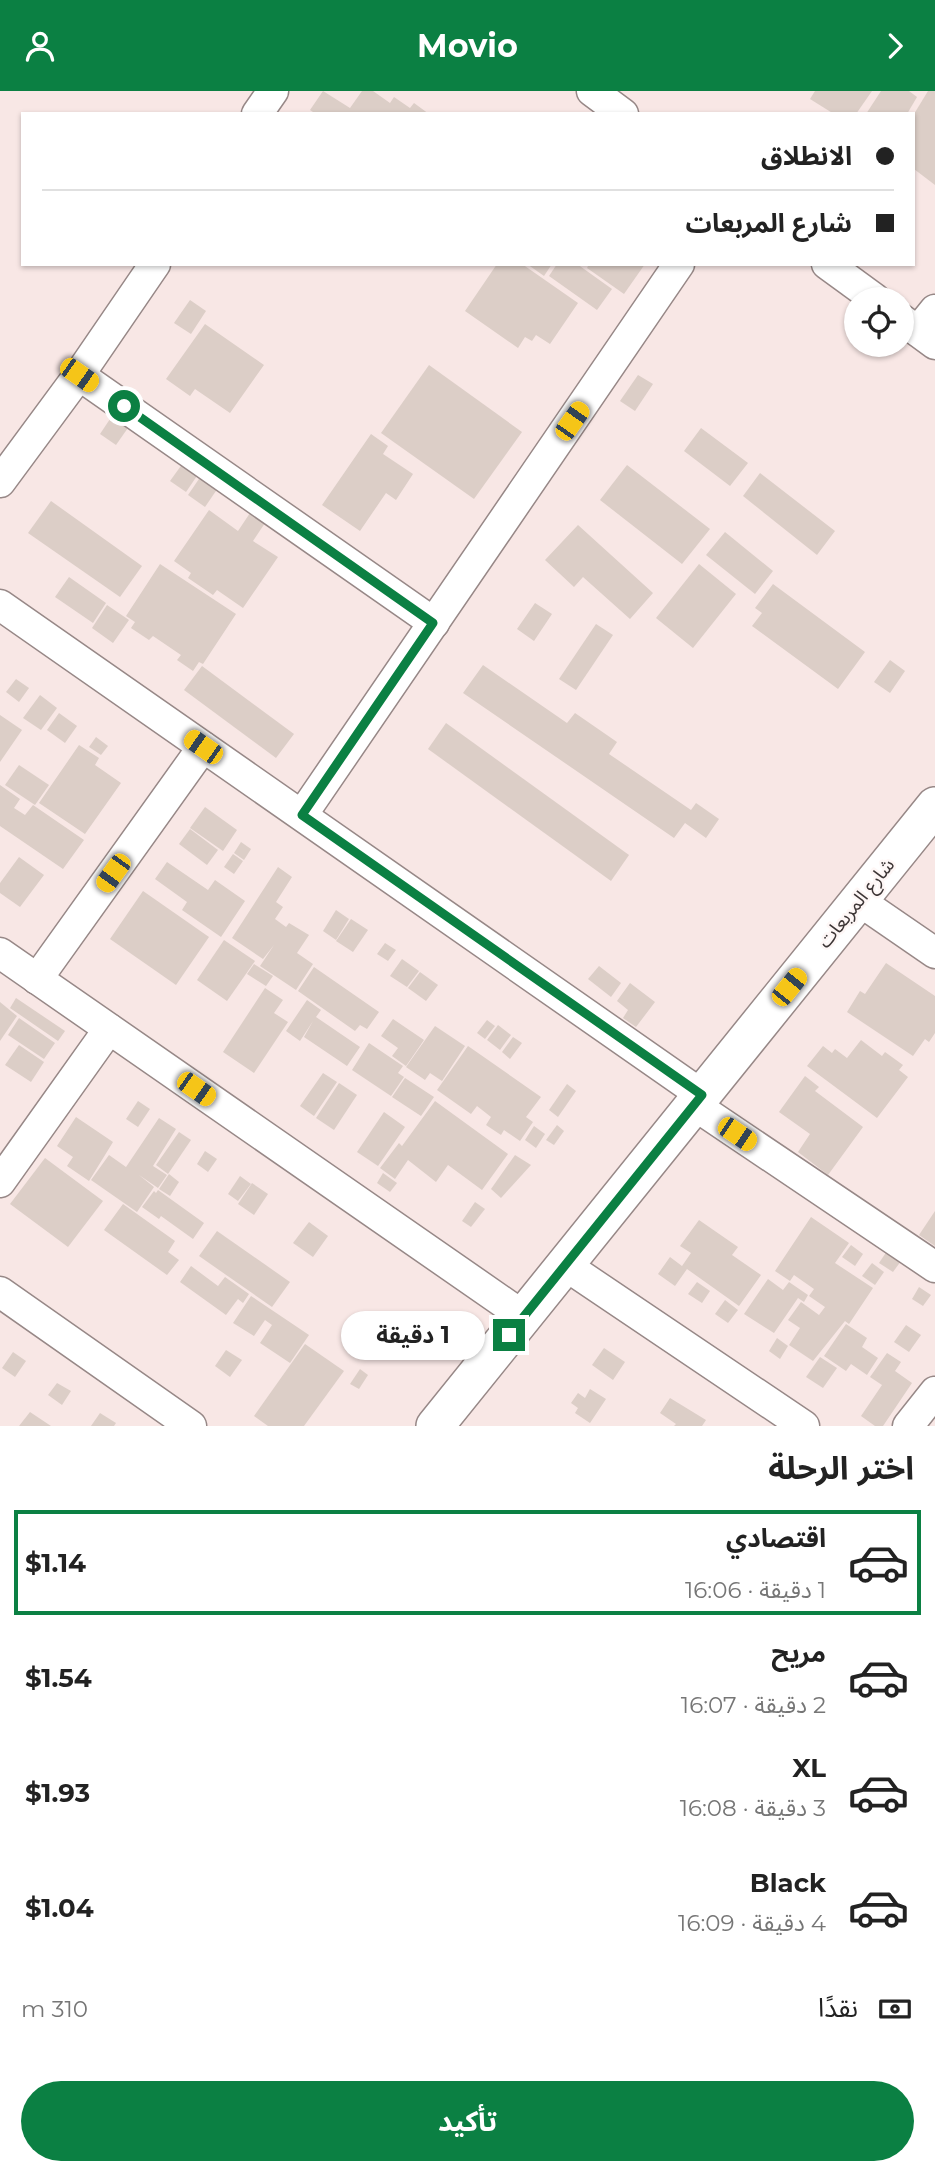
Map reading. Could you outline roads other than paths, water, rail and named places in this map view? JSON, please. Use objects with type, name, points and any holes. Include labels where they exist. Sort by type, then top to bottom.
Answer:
[{"type":"street","points":[[258,112],[273,91]]},
{"type":"street","points":[[592,91],[620,112]]},
{"type":"street","points":[[0,482],[79,375],[154,266]]},
{"type":"street","points":[[302,815],[678,266]]},
{"type":"street","points":[[830,266],[858,287]]},
{"type":"street","points":[[79,375],[433,623]]},
{"type":"street","points":[[0,604],[302,815],[935,1267]]},
{"type":"street","points":[[37,979],[203,747]]},
{"type":"street","name":"شارع المربعات","points":[[435,1426],[935,806]]},
{"type":"street","points":[[859,900],[935,953]]},
{"type":"street","points":[[0,953],[523,1316]]},
{"type":"street","points":[[0,1182],[109,1029]]},
{"type":"street","points":[[565,1265],[804,1426]]},
{"type":"street","points":[[0,1291],[191,1426]]},
{"type":"street","points":[[908,1426],[935,1392]]}]
